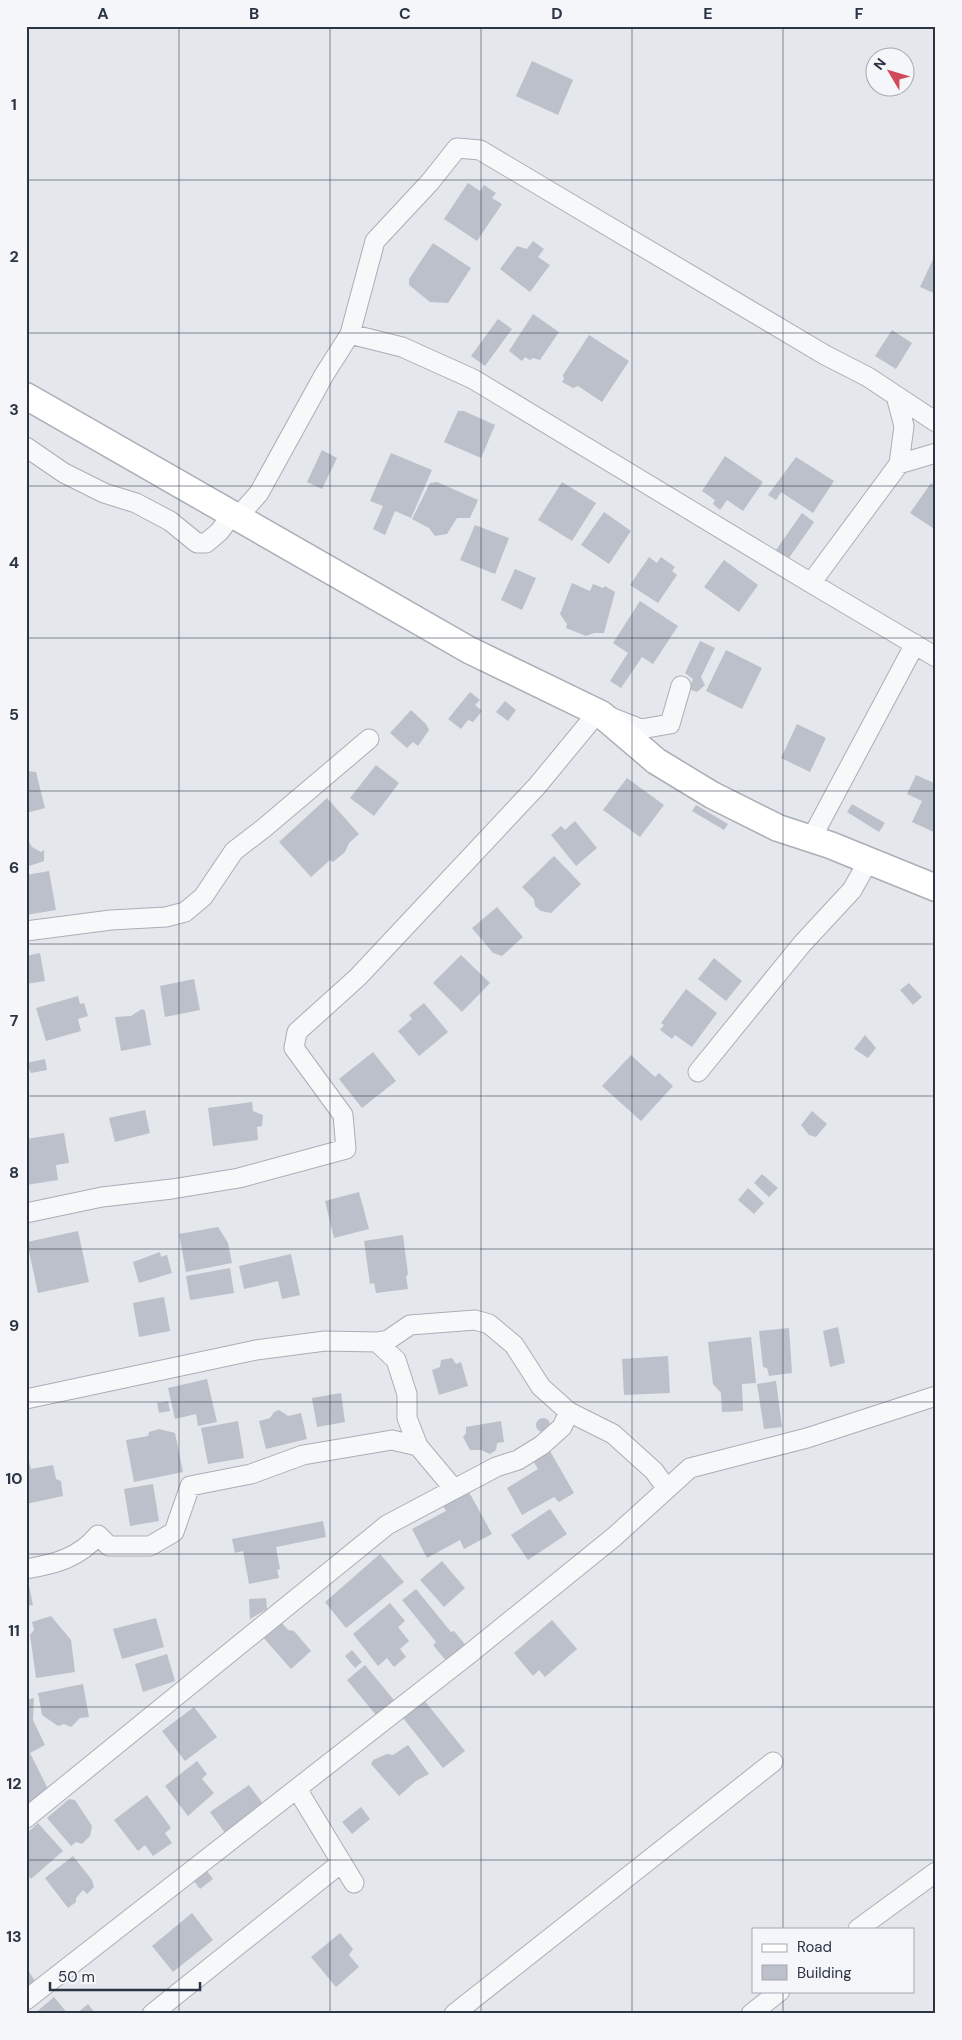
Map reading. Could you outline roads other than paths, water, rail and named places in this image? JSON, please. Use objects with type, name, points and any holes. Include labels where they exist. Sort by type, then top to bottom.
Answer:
[{"type":"main road","points":[[26,396],[469,650],[598,712],[656,761],[712,796],[778,828],[869,860],[936,888]]},
{"type":"street","points":[[26,447],[64,473],[104,493],[136,503],[170,522],[197,543],[206,543],[259,493],[324,375],[350,334],[375,241],[430,182],[457,148],[480,150],[825,355],[868,378],[936,422]]},
{"type":"street","points":[[350,334],[402,347],[473,379],[936,657]]},
{"type":"street","points":[[811,583],[899,464],[904,426],[896,396]]},
{"type":"street","points":[[899,464],[936,453]]},
{"type":"street","points":[[811,839],[915,644]]},
{"type":"street","points":[[26,1213],[102,1197],[172,1190],[239,1178],[346,1149],[343,1115],[294,1048],[297,1032],[370,963],[537,786],[598,712],[642,729],[670,724],[681,686]]},
{"type":"street","points":[[26,931],[111,920],[166,917],[185,912],[203,897],[234,851],[369,739]]},
{"type":"street","points":[[698,1072],[802,944],[852,890],[869,860]]},
{"type":"street","points":[[26,1399],[256,1350],[325,1341],[377,1342],[388,1340],[410,1325],[475,1320],[489,1324],[514,1345],[541,1388],[568,1412],[613,1434],[654,1471],[666,1489]]},
{"type":"street","points":[[377,1342],[396,1360],[407,1394],[407,1418],[418,1446],[454,1489]]},
{"type":"street","points":[[26,2000],[297,1789],[608,1542],[690,1468],[807,1438],[936,1396]]},
{"type":"street","points":[[26,1818],[387,1525],[496,1467],[518,1460],[542,1445],[562,1427],[568,1412]]},
{"type":"street","points":[[26,1569],[63,1561],[88,1547],[98,1535],[109,1546],[150,1546],[174,1532],[190,1486],[251,1474],[303,1455],[327,1450],[392,1440],[418,1446]]},
{"type":"street","points":[[454,2014],[773,1762]]},
{"type":"street","points":[[297,1789],[354,1882]]},
{"type":"street","points":[[152,2014],[336,1868],[341,1861]]},
{"type":"street","points":[[859,1928],[936,1872]]},
{"type":"street","points":[[751,2014],[779,1992]]}]
